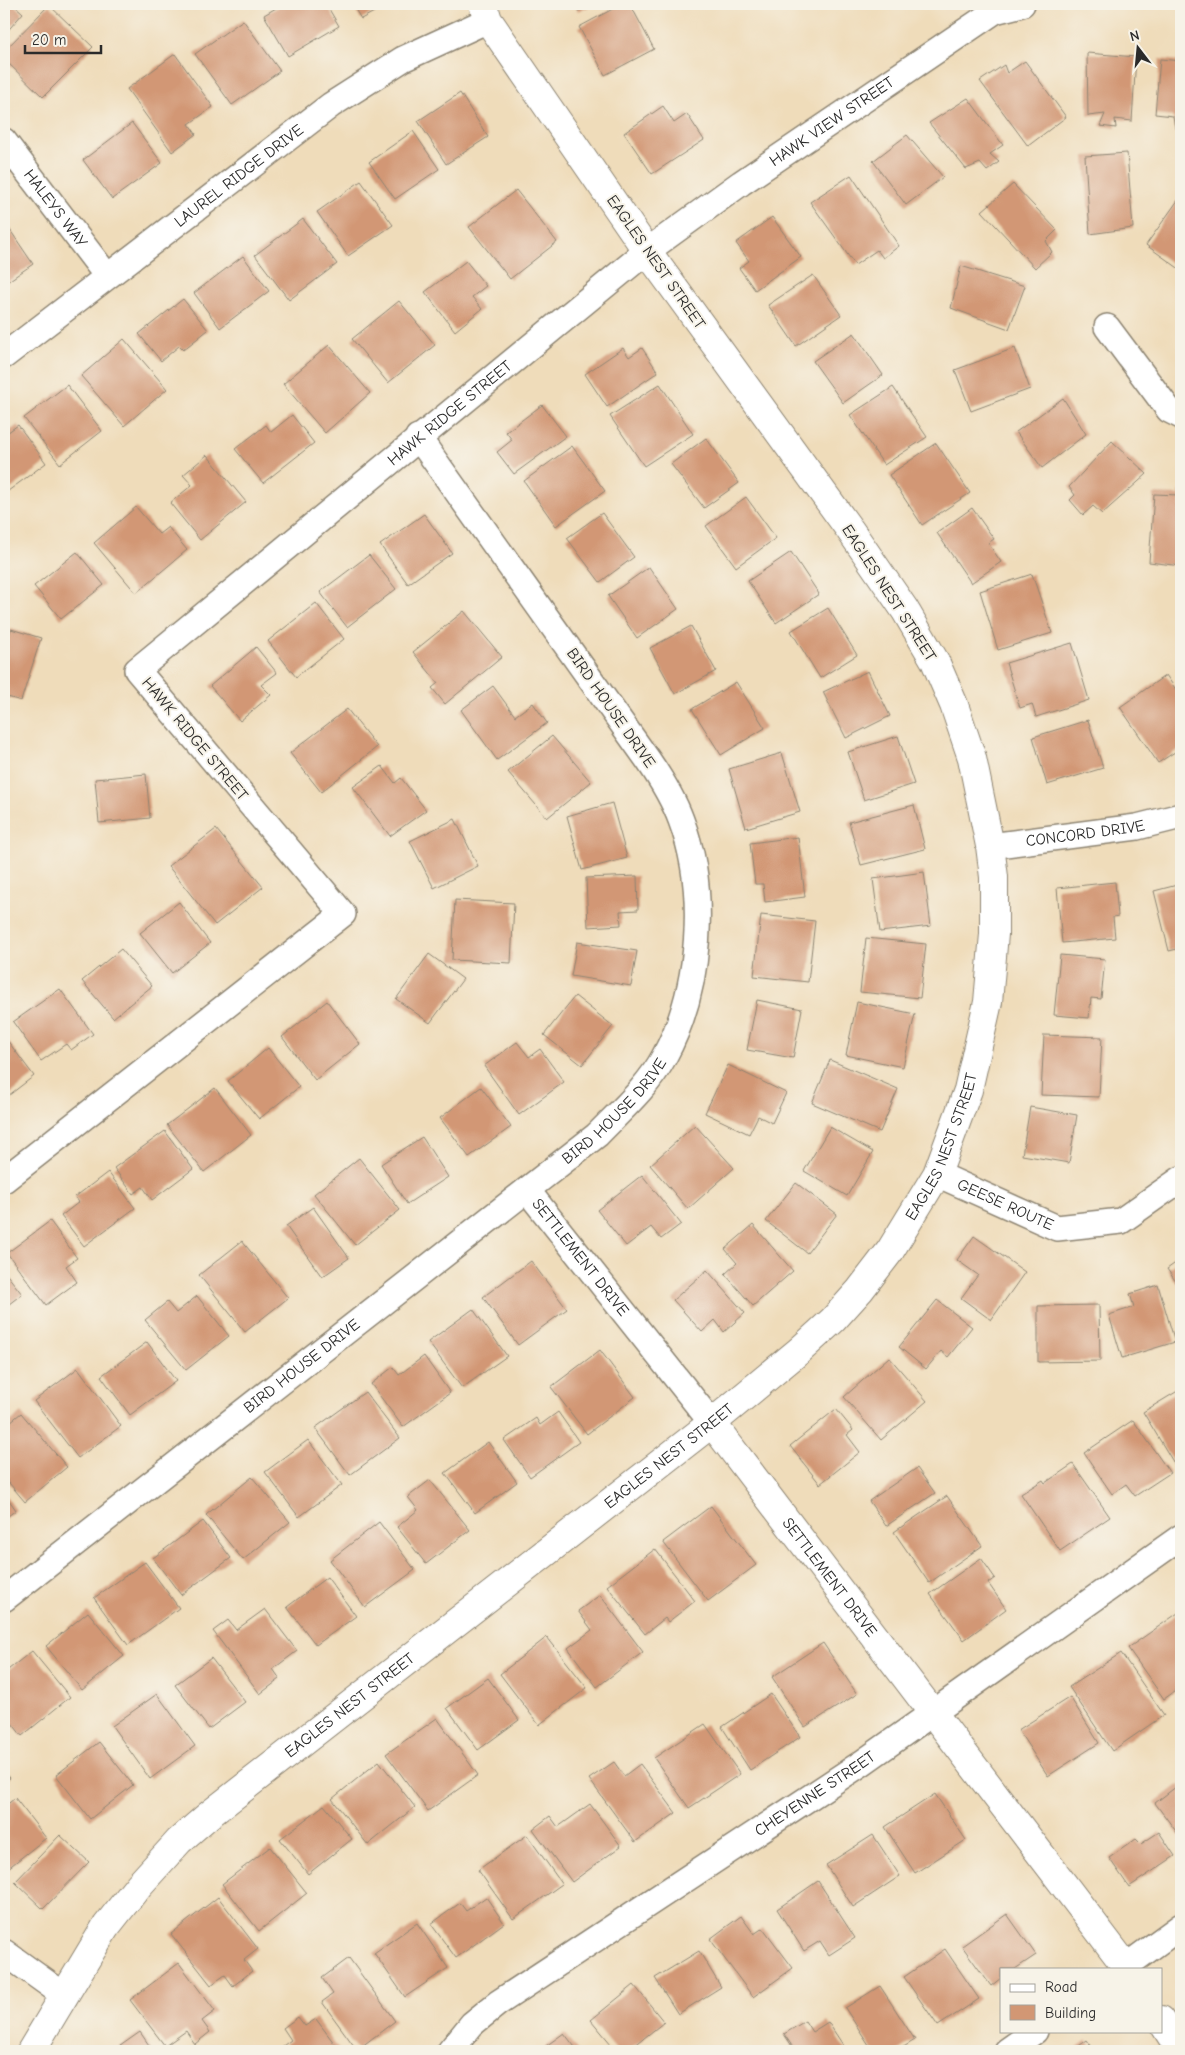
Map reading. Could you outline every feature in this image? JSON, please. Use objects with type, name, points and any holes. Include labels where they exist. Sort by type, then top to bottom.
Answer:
[{"type":"street","name":"HAWK VIEW STREET","points":[[647,251],[741,182],[995,11],[1022,4]]},
{"type":"street","name":"EAGLES NEST STREET","points":[[31,2051],[105,1928],[139,1885],[179,1841],[209,1815],[712,1423],[799,1351],[860,1290],[890,1251],[937,1174],[968,1090],[988,1002],[994,934],[994,877],[990,846],[972,758],[954,705],[935,661],[905,610],[850,530],[647,251],[485,12]]},
{"type":"street","name":"LAUREL RIDGE DRIVE","points":[[4,356],[331,105],[403,59],[485,12]]},
{"type":"street","name":"HALEYS WAY","points":[[4,141],[107,276]]},
{"type":"street","name":"HAWK RIDGE STREET","points":[[4,1180],[343,914],[137,670],[418,437],[647,251]]},
{"type":"street","points":[[1107,327],[1168,410],[1181,416]]},
{"type":"street","name":"BIRD HOUSE DRIVE","points":[[4,1600],[597,1136],[642,1087],[664,1058],[683,1014],[693,974],[696,940],[696,895],[691,858],[682,822],[658,775],[418,437]]},
{"type":"street","name":"CONCORD DRIVE","points":[[990,846],[1138,827],[1181,816]]},
{"type":"street","name":"GEESE ROUTE","points":[[937,1174],[1057,1228],[1122,1221],[1181,1178]]},
{"type":"street","name":"SETTLEMENT DRIVE","points":[[527,1190],[712,1423],[934,1713],[1125,1968]]},
{"type":"street","name":"CHEYENNE STREET","points":[[450,2051],[472,2024],[498,2003],[854,1769],[1181,1537]]},
{"type":"street","points":[[1125,1968],[1181,1926]]},
{"type":"street","points":[[4,1952],[65,1996]]},
{"type":"street","points":[[1162,2022],[1181,2051]]},
{"type":"street","points":[[1006,2051],[1034,2032]]},
{"type":"building","points":[[4,4],[13,4],[23,13],[4,35]]},
{"type":"building","points":[[283,4],[326,4],[339,26],[288,56],[264,15]]},
{"type":"building","points":[[352,4],[389,4],[361,19]]},
{"type":"building","points":[[575,4],[596,4],[578,11]]},
{"type":"building","points":[[622,4],[630,4],[654,49],[605,75],[579,27]]},
{"type":"building","points":[[49,5],[93,47],[43,97],[4,59],[4,51]]},
{"type":"building","points":[[243,20],[280,71],[232,105],[195,54]]},
{"type":"building","points":[[1087,53],[1136,57],[1132,121],[1115,119],[1116,128],[1100,126],[1105,114],[1088,116]]},
{"type":"building","points":[[175,54],[213,107],[189,124],[196,134],[172,152],[127,89]]},
{"type":"building","points":[[1160,59],[1181,61],[1181,128],[1175,128],[1173,116],[1155,114]]},
{"type":"building","points":[[1025,61],[1066,117],[1028,146],[980,81],[1004,65],[1007,73]]},
{"type":"building","points":[[460,93],[488,137],[446,164],[418,121]]},
{"type":"building","points":[[968,98],[1003,145],[990,154],[999,162],[987,171],[980,163],[966,169],[929,123]]},
{"type":"building","points":[[663,106],[674,123],[687,114],[704,140],[652,174],[624,133]]},
{"type":"building","points":[[132,123],[162,163],[112,199],[83,160]]},
{"type":"building","points":[[413,131],[439,169],[395,199],[369,162]]},
{"type":"building","points":[[907,135],[943,177],[906,205],[873,161]]},
{"type":"building","points":[[1127,153],[1133,228],[1090,234],[1085,156]]},
{"type":"building","points":[[851,175],[899,246],[883,258],[877,250],[855,265],[810,202]]},
{"type":"building","points":[[361,181],[393,225],[348,256],[317,212]]},
{"type":"building","points":[[1013,184],[1057,230],[1046,241],[1052,252],[1035,268],[982,211]]},
{"type":"building","points":[[516,190],[557,242],[510,279],[469,227]]},
{"type":"building","points":[[1181,196],[1181,270],[1146,245]]},
{"type":"building","points":[[772,217],[801,257],[755,290],[739,268],[749,261],[736,243]]},
{"type":"building","points":[[303,219],[337,264],[289,300],[255,255]]},
{"type":"building","points":[[6,224],[33,264],[4,284],[4,226]]},
{"type":"building","points":[[243,256],[269,291],[220,328],[194,293]]},
{"type":"building","points":[[466,261],[486,286],[472,297],[482,309],[455,331],[425,292]]},
{"type":"building","points":[[961,266],[1025,286],[1009,329],[951,308]]},
{"type":"building","points":[[813,275],[841,315],[796,346],[768,305]]},
{"type":"building","points":[[183,299],[208,330],[183,350],[179,346],[161,361],[139,334]]},
{"type":"building","points":[[399,301],[435,345],[388,383],[352,339]]},
{"type":"building","points":[[854,333],[883,375],[843,403],[813,361]]},
{"type":"building","points":[[124,339],[167,389],[124,426],[81,376]]},
{"type":"building","points":[[329,345],[370,393],[325,433],[283,384]]},
{"type":"building","points":[[623,348],[629,357],[642,348],[658,372],[607,407],[585,374]]},
{"type":"building","points":[[1015,348],[1030,389],[971,411],[955,370]]},
{"type":"building","points":[[660,384],[693,434],[644,466],[610,416]]},
{"type":"building","points":[[67,385],[102,431],[60,464],[24,418]]},
{"type":"building","points":[[893,387],[927,437],[884,465],[850,415]]},
{"type":"building","points":[[1063,398],[1086,434],[1042,468],[1016,432]]},
{"type":"building","points":[[542,405],[566,436],[514,474],[497,452],[512,440],[506,432]]},
{"type":"building","points":[[292,415],[314,443],[263,483],[235,449],[266,425],[271,432]]},
{"type":"building","points":[[18,425],[46,463],[4,494],[4,435]]},
{"type":"building","points":[[706,438],[739,483],[704,508],[671,464]]},
{"type":"building","points":[[1112,441],[1147,474],[1102,514],[1093,506],[1083,515],[1070,500],[1075,495],[1069,487]]},
{"type":"building","points":[[936,443],[970,493],[922,525],[889,475]]},
{"type":"building","points":[[572,446],[605,491],[556,526],[524,481]]},
{"type":"building","points":[[207,455],[246,502],[200,540],[170,503],[192,485],[183,475]]},
{"type":"building","points":[[1180,486],[1181,566],[1149,562],[1154,494],[1179,495]]},
{"type":"building","points":[[746,497],[776,538],[736,567],[706,526]]},
{"type":"building","points":[[136,507],[159,534],[168,527],[187,550],[136,593],[94,543]]},
{"type":"building","points":[[972,508],[994,539],[988,543],[1001,562],[971,583],[937,533]]},
{"type":"building","points":[[602,513],[634,557],[600,582],[567,538]]},
{"type":"building","points":[[424,514],[452,553],[408,584],[380,545]]},
{"type":"building","points":[[77,552],[104,585],[61,619],[34,586]]},
{"type":"building","points":[[791,552],[819,594],[776,623],[748,581]]},
{"type":"building","points":[[369,555],[396,589],[347,627],[320,592]]},
{"type":"building","points":[[649,567],[678,609],[637,638],[608,596]]},
{"type":"building","points":[[1032,574],[1052,633],[998,650],[980,591]]},
{"type":"building","points":[[316,603],[344,639],[296,677],[268,641]]},
{"type":"building","points":[[828,608],[857,655],[820,678],[791,631]]},
{"type":"building","points":[[464,611],[502,657],[445,704],[432,688],[438,683],[413,652]]},
{"type":"building","points":[[691,626],[716,671],[675,694],[650,648]]},
{"type":"building","points":[[11,629],[41,638],[21,701],[4,696],[4,637],[8,638]]},
{"type":"building","points":[[1072,643],[1089,700],[1036,717],[1032,704],[1020,708],[1006,663]]},
{"type":"building","points":[[256,647],[277,673],[261,685],[271,695],[240,721],[210,686]]},
{"type":"building","points":[[868,671],[890,716],[846,738],[823,692]]},
{"type":"building","points":[[1166,675],[1181,697],[1181,748],[1158,763],[1120,707]]},
{"type":"building","points":[[736,682],[765,728],[721,755],[692,709]]},
{"type":"building","points":[[493,686],[515,716],[533,703],[547,723],[497,760],[461,710]]},
{"type":"building","points":[[347,709],[377,747],[321,792],[290,753]]},
{"type":"building","points":[[1088,720],[1103,768],[1047,785],[1033,737]]},
{"type":"building","points":[[552,736],[591,782],[547,818],[508,772]]},
{"type":"building","points":[[898,736],[914,784],[864,800],[848,752]]},
{"type":"building","points":[[782,753],[800,812],[746,828],[729,769]]},
{"type":"building","points":[[382,766],[395,783],[401,778],[426,810],[390,836],[353,787]]},
{"type":"building","points":[[146,774],[150,818],[99,823],[95,779]]},
{"type":"building","points":[[612,803],[627,858],[582,870],[567,816]]},
{"type":"building","points":[[914,805],[925,849],[861,865],[849,822]]},
{"type":"building","points":[[455,819],[478,866],[434,888],[410,841]]},
{"type":"building","points":[[216,829],[263,887],[215,925],[168,866]]},
{"type":"building","points":[[798,837],[805,897],[765,902],[763,884],[755,884],[750,843]]},
{"type":"building","points":[[924,872],[931,926],[880,932],[873,879]]},
{"type":"building","points":[[637,876],[638,910],[620,911],[621,925],[588,927],[586,878]]},
{"type":"building","points":[[1115,882],[1118,916],[1113,917],[1115,938],[1062,943],[1057,888]]},
{"type":"building","points":[[1181,884],[1181,948],[1169,951],[1154,891]]},
{"type":"building","points":[[455,900],[514,903],[511,963],[452,960]]},
{"type":"building","points":[[179,902],[210,943],[172,973],[140,933]]},
{"type":"building","points":[[761,915],[815,921],[808,982],[754,976]]},
{"type":"building","points":[[866,938],[926,944],[920,998],[860,992]]},
{"type":"building","points":[[577,942],[637,951],[631,986],[571,976]]},
{"type":"building","points":[[121,949],[152,986],[113,1018],[82,981]]},
{"type":"building","points":[[429,954],[463,979],[430,1023],[396,999]]},
{"type":"building","points":[[1060,955],[1105,959],[1101,999],[1091,998],[1089,1018],[1054,1015]]},
{"type":"building","points":[[60,989],[93,1034],[71,1050],[66,1044],[41,1061],[13,1022]]},
{"type":"building","points":[[575,996],[613,1026],[582,1065],[544,1035]]},
{"type":"building","points":[[757,1000],[802,1009],[793,1058],[747,1050]]},
{"type":"building","points":[[327,1001],[360,1044],[315,1080],[282,1037]]},
{"type":"building","points":[[857,1002],[915,1014],[903,1067],[846,1055]]},
{"type":"building","points":[[1044,1035],[1102,1037],[1099,1097],[1041,1095]]},
{"type":"building","points":[[4,1036],[34,1076],[4,1099]]},
{"type":"building","points":[[517,1042],[529,1057],[540,1049],[564,1082],[519,1115],[484,1066]]},
{"type":"building","points":[[268,1048],[299,1087],[259,1119],[228,1081]]},
{"type":"building","points":[[830,1060],[898,1089],[880,1132],[812,1103]]},
{"type":"building","points":[[728,1065],[786,1093],[772,1123],[758,1116],[749,1134],[705,1113]]},
{"type":"building","points":[[481,1087],[511,1127],[469,1157],[440,1118]]},
{"type":"building","points":[[215,1088],[251,1135],[204,1172],[167,1125]]},
{"type":"building","points":[[1030,1107],[1077,1115],[1069,1163],[1022,1155]]},
{"type":"building","points":[[695,1125],[734,1168],[688,1209],[650,1165]]},
{"type":"building","points":[[830,1127],[873,1152],[847,1196],[804,1171]]},
{"type":"building","points":[[165,1131],[193,1169],[152,1200],[143,1187],[133,1194],[114,1168]]},
{"type":"building","points":[[422,1137],[448,1177],[407,1204],[381,1164]]},
{"type":"building","points":[[359,1158],[400,1210],[355,1245],[314,1194]]},
{"type":"building","points":[[108,1172],[135,1208],[84,1246],[61,1216],[79,1202],[75,1197]]},
{"type":"building","points":[[642,1175],[681,1224],[661,1239],[651,1227],[626,1246],[597,1210]]},
{"type":"building","points":[[796,1183],[837,1214],[807,1253],[766,1221]]},
{"type":"building","points":[[313,1207],[349,1258],[322,1277],[286,1226]]},
{"type":"building","points":[[50,1221],[77,1258],[66,1266],[77,1282],[46,1305],[7,1253]]},
{"type":"building","points":[[753,1225],[793,1271],[753,1306],[725,1274],[737,1263],[725,1249]]},
{"type":"building","points":[[974,1236],[1025,1272],[991,1320],[961,1298],[978,1275],[957,1260]]},
{"type":"building","points":[[242,1241],[288,1298],[245,1332],[199,1275]]},
{"type":"building","points":[[1181,1259],[1181,1289],[1167,1269]]},
{"type":"building","points":[[531,1261],[567,1309],[518,1345],[483,1297]]},
{"type":"building","points":[[707,1270],[745,1313],[724,1332],[715,1320],[702,1332],[673,1300]]},
{"type":"building","points":[[4,1271],[22,1294],[4,1308]]},
{"type":"building","points":[[1158,1285],[1175,1342],[1122,1358],[1109,1315],[1134,1307],[1130,1294]]},
{"type":"building","points":[[197,1296],[229,1336],[186,1370],[145,1320],[167,1302],[176,1313]]},
{"type":"building","points":[[937,1300],[972,1327],[948,1357],[941,1351],[926,1369],[899,1347]]},
{"type":"building","points":[[1099,1305],[1100,1361],[1038,1362],[1038,1306]]},
{"type":"building","points":[[473,1309],[507,1356],[462,1388],[428,1342]]},
{"type":"building","points":[[147,1342],[176,1381],[130,1415],[101,1376]]},
{"type":"building","points":[[600,1350],[635,1397],[587,1434],[551,1387]]},
{"type":"building","points":[[424,1356],[450,1393],[403,1427],[371,1384],[393,1367],[399,1375]]},
{"type":"building","points":[[889,1357],[927,1401],[881,1440],[844,1397]]},
{"type":"building","points":[[78,1368],[121,1426],[78,1458],[34,1401]]},
{"type":"building","points":[[1181,1389],[1181,1461],[1175,1465],[1143,1412]]},
{"type":"building","points":[[365,1392],[400,1438],[350,1475],[315,1428]]},
{"type":"building","points":[[836,1409],[853,1430],[847,1435],[860,1452],[820,1484],[790,1446]]},
{"type":"building","points":[[558,1412],[579,1442],[530,1477],[504,1440],[536,1418],[540,1425]]},
{"type":"building","points":[[21,1413],[67,1467],[25,1502],[4,1477],[4,1427]]},
{"type":"building","points":[[1133,1420],[1170,1473],[1135,1496],[1126,1484],[1112,1494],[1084,1453]]},
{"type":"building","points":[[308,1440],[342,1485],[299,1517],[265,1472]]},
{"type":"building","points":[[488,1442],[517,1482],[475,1513],[445,1473]]},
{"type":"building","points":[[1073,1464],[1110,1517],[1060,1551],[1021,1494],[1043,1480],[1045,1483]]},
{"type":"building","points":[[917,1468],[935,1493],[886,1526],[869,1501]]},
{"type":"building","points":[[252,1477],[290,1522],[243,1560],[206,1515]]},
{"type":"building","points":[[430,1480],[470,1530],[426,1564],[397,1527],[418,1510],[408,1497]]},
{"type":"building","points":[[4,1493],[16,1510],[4,1519]]},
{"type":"building","points":[[947,1496],[982,1546],[929,1583],[894,1532]]},
{"type":"building","points":[[711,1506],[756,1565],[708,1601],[663,1542]]},
{"type":"building","points":[[203,1521],[231,1558],[181,1595],[153,1558]]},
{"type":"building","points":[[379,1522],[415,1570],[365,1607],[330,1560]]},
{"type":"building","points":[[655,1549],[695,1601],[668,1622],[665,1618],[645,1634],[607,1586]]},
{"type":"building","points":[[981,1558],[995,1578],[988,1583],[1006,1609],[964,1640],[930,1594]]},
{"type":"building","points":[[145,1562],[179,1608],[128,1645],[94,1598]]},
{"type":"building","points":[[327,1577],[356,1616],[316,1645],[287,1607]]},
{"type":"building","points":[[600,1595],[643,1652],[597,1687],[568,1648],[592,1630],[578,1611]]},
{"type":"building","points":[[265,1609],[297,1651],[273,1669],[280,1679],[260,1694],[213,1631],[228,1620],[236,1630]]},
{"type":"building","points":[[88,1612],[124,1656],[82,1690],[46,1646]]},
{"type":"building","points":[[1178,1613],[1181,1618],[1181,1687],[1164,1699],[1128,1648]]},
{"type":"building","points":[[547,1637],[587,1688],[539,1725],[500,1674]]},
{"type":"building","points":[[823,1643],[857,1694],[805,1727],[772,1677]]},
{"type":"building","points":[[32,1651],[70,1697],[22,1736],[4,1713],[4,1673]]},
{"type":"building","points":[[1121,1653],[1164,1715],[1112,1751],[1069,1687]]},
{"type":"building","points":[[211,1658],[245,1702],[209,1729],[175,1685]]},
{"type":"building","points":[[488,1678],[519,1720],[478,1750],[447,1708]]},
{"type":"building","points":[[157,1694],[195,1746],[150,1779],[112,1726]]},
{"type":"building","points":[[771,1694],[800,1737],[750,1770],[722,1727]]},
{"type":"building","points":[[1070,1697],[1099,1743],[1048,1776],[1018,1730]]},
{"type":"building","points":[[437,1718],[478,1775],[428,1811],[386,1754]]},
{"type":"building","points":[[705,1724],[740,1774],[689,1808],[654,1758]]},
{"type":"building","points":[[99,1742],[133,1785],[90,1819],[56,1775]]},
{"type":"building","points":[[379,1761],[415,1807],[368,1845],[332,1799]]},
{"type":"building","points":[[614,1762],[624,1776],[640,1764],[676,1813],[635,1842],[589,1779]]},
{"type":"building","points":[[4,1771],[10,1778],[4,1783]]},
{"type":"building","points":[[1181,1783],[1181,1838],[1155,1803]]},
{"type":"building","points":[[935,1794],[966,1840],[915,1873],[885,1827]]},
{"type":"building","points":[[15,1798],[46,1838],[7,1869],[4,1865],[4,1807]]},
{"type":"building","points":[[590,1804],[621,1846],[572,1882],[533,1829],[550,1816],[558,1827]]},
{"type":"building","points":[[324,1805],[352,1839],[308,1874],[280,1839]]},
{"type":"building","points":[[1159,1832],[1175,1856],[1129,1887],[1109,1858],[1136,1839],[1141,1844]]},
{"type":"building","points":[[60,1835],[89,1862],[43,1909],[15,1882]]},
{"type":"building","points":[[527,1835],[562,1884],[513,1919],[478,1870]]},
{"type":"building","points":[[873,1835],[900,1876],[853,1907],[826,1865]]},
{"type":"building","points":[[270,1847],[307,1893],[259,1931],[222,1884]]},
{"type":"building","points":[[818,1881],[855,1938],[829,1955],[820,1941],[804,1951],[777,1909]]},
{"type":"building","points":[[218,1897],[258,1949],[244,1960],[252,1971],[233,1986],[225,1975],[211,1985],[171,1934]]},
{"type":"building","points":[[486,1897],[504,1923],[456,1958],[431,1924],[460,1903],[466,1911]]},
{"type":"building","points":[[1007,1914],[1036,1955],[1016,1968],[1000,1968],[1000,1979],[991,1986],[962,1946]]},
{"type":"building","points":[[741,1916],[754,1934],[763,1928],[793,1968],[753,1997],[710,1939]]},
{"type":"building","points":[[417,1923],[448,1968],[405,1997],[374,1953]]},
{"type":"building","points":[[945,1949],[979,1999],[938,2026],[904,1977]]},
{"type":"building","points":[[699,1951],[721,1987],[678,2014],[655,1978]]},
{"type":"building","points":[[349,1958],[395,2021],[357,2050],[322,2002],[333,1994],[322,1978]]},
{"type":"building","points":[[179,1963],[215,2011],[202,2021],[210,2032],[195,2044],[186,2031],[165,2046],[130,2000]]},
{"type":"building","points":[[634,1985],[664,2022],[628,2051],[617,2051],[591,2020]]},
{"type":"building","points":[[880,1986],[915,2040],[897,2051],[873,2051],[845,2008]]},
{"type":"building","points":[[298,2017],[305,2026],[316,2019],[340,2051],[276,2051],[291,2040],[283,2028]]},
{"type":"building","points":[[805,2021],[812,2032],[828,2022],[847,2051],[784,2051],[792,2046],[784,2034]]},
{"type":"building","points":[[140,2032],[153,2051],[113,2051]]},
{"type":"building","points":[[564,2033],[578,2051],[539,2051]]},
{"type":"building","points":[[1087,2040],[1095,2051],[1072,2051]]}]
